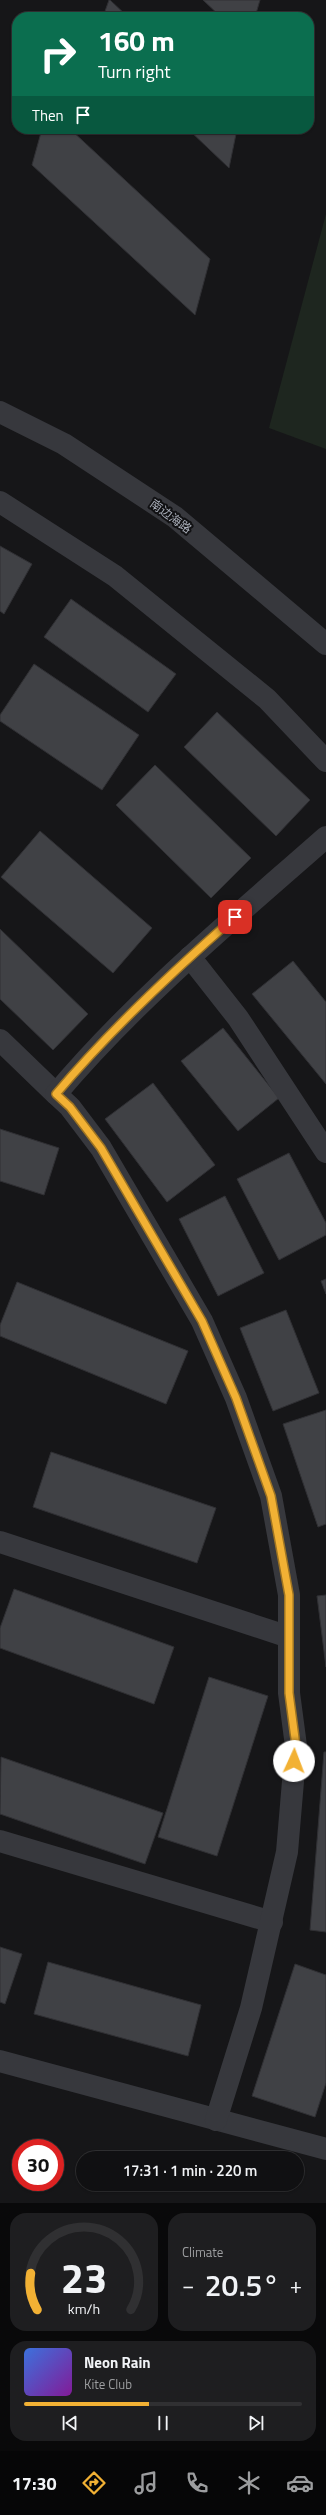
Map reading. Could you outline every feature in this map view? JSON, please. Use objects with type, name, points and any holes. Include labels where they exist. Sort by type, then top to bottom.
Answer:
[{"type":"street","name":"南边海路","points":[[0,412],[64,444],[175,517],[326,644]]},
{"type":"street","points":[[0,502],[115,576],[267,699],[326,761]]},
{"type":"street","points":[[56,1094],[87,1057],[190,957],[326,837]]},
{"type":"street","points":[[190,957],[238,1018],[326,1152]]},
{"type":"street","points":[[0,1040],[70,1107],[101,1148],[202,1321],[236,1398],[271,1496],[289,1595],[289,1693],[296,1746],[286,1852],[272,1922],[251,2008],[216,2120]]},
{"type":"street","points":[[0,1542],[289,1637]]},
{"type":"street","points":[[0,1841],[272,1922]]},
{"type":"street","points":[[0,2061],[326,2149]]},
{"type":"shaded area","points":[[326,214],[326,449],[269,428]]},
{"type":"building","points":[[110,0],[123,12],[105,12]]},
{"type":"building","points":[[203,0],[260,0],[256,12],[216,12]]},
{"type":"building","points":[[41,134],[75,134],[210,259],[195,315],[32,165]]},
{"type":"building","points":[[193,134],[236,134],[229,168]]},
{"type":"building","points":[[0,546],[32,564],[4,614],[0,611]]},
{"type":"building","points":[[71,599],[176,674],[148,712],[44,637]]},
{"type":"building","points":[[34,664],[139,735],[102,790],[0,721],[0,715]]},
{"type":"building","points":[[217,712],[310,800],[276,836],[184,747]]},
{"type":"building","points":[[155,765],[251,858],[211,898],[116,805]]},
{"type":"building","points":[[40,831],[152,928],[113,973],[1,877]]},
{"type":"building","points":[[0,929],[88,1014],[53,1050],[0,999]]},
{"type":"building","points":[[293,961],[326,1002],[326,1084],[252,994]]},
{"type":"building","points":[[223,1028],[279,1098],[238,1131],[181,1061]]},
{"type":"building","points":[[153,1083],[215,1165],[167,1202],[105,1119]]},
{"type":"building","points":[[0,1129],[59,1148],[44,1195],[0,1181]]},
{"type":"building","points":[[289,1153],[326,1223],[326,1235],[279,1260],[237,1179]]},
{"type":"building","points":[[225,1196],[264,1273],[218,1296],[179,1219]]},
{"type":"building","points":[[326,1279],[326,1294],[321,1281]]},
{"type":"building","points":[[17,1282],[188,1351],[166,1404],[0,1336],[0,1325]]},
{"type":"building","points":[[286,1310],[319,1393],[273,1411],[240,1328]]},
{"type":"building","points":[[326,1410],[326,1524],[318,1527],[283,1424]]},
{"type":"building","points":[[51,1452],[216,1508],[197,1563],[33,1507]]},
{"type":"building","points":[[14,1589],[174,1647],[154,1704],[0,1648],[0,1628]]},
{"type":"building","points":[[326,1595],[326,1667],[317,1596]]},
{"type":"building","points":[[209,1677],[268,1696],[217,1856],[158,1837]]},
{"type":"building","points":[[324,1752],[326,1752],[326,1932],[310,1930]]},
{"type":"building","points":[[1,1757],[163,1813],[145,1864],[0,1814]]},
{"type":"building","points":[[0,1947],[22,1954],[5,2004],[0,2002]]},
{"type":"building","points":[[48,1962],[201,2005],[188,2056],[34,2014]]},
{"type":"building","points":[[295,1964],[326,1975],[326,2083],[315,2117],[252,2096]]},
{"type":"route","points":[[235,917],[190,957],[87,1057],[56,1094],[70,1107],[101,1148],[202,1321],[236,1398],[271,1496],[289,1595],[289,1693],[296,1746],[294,1761]]}]
